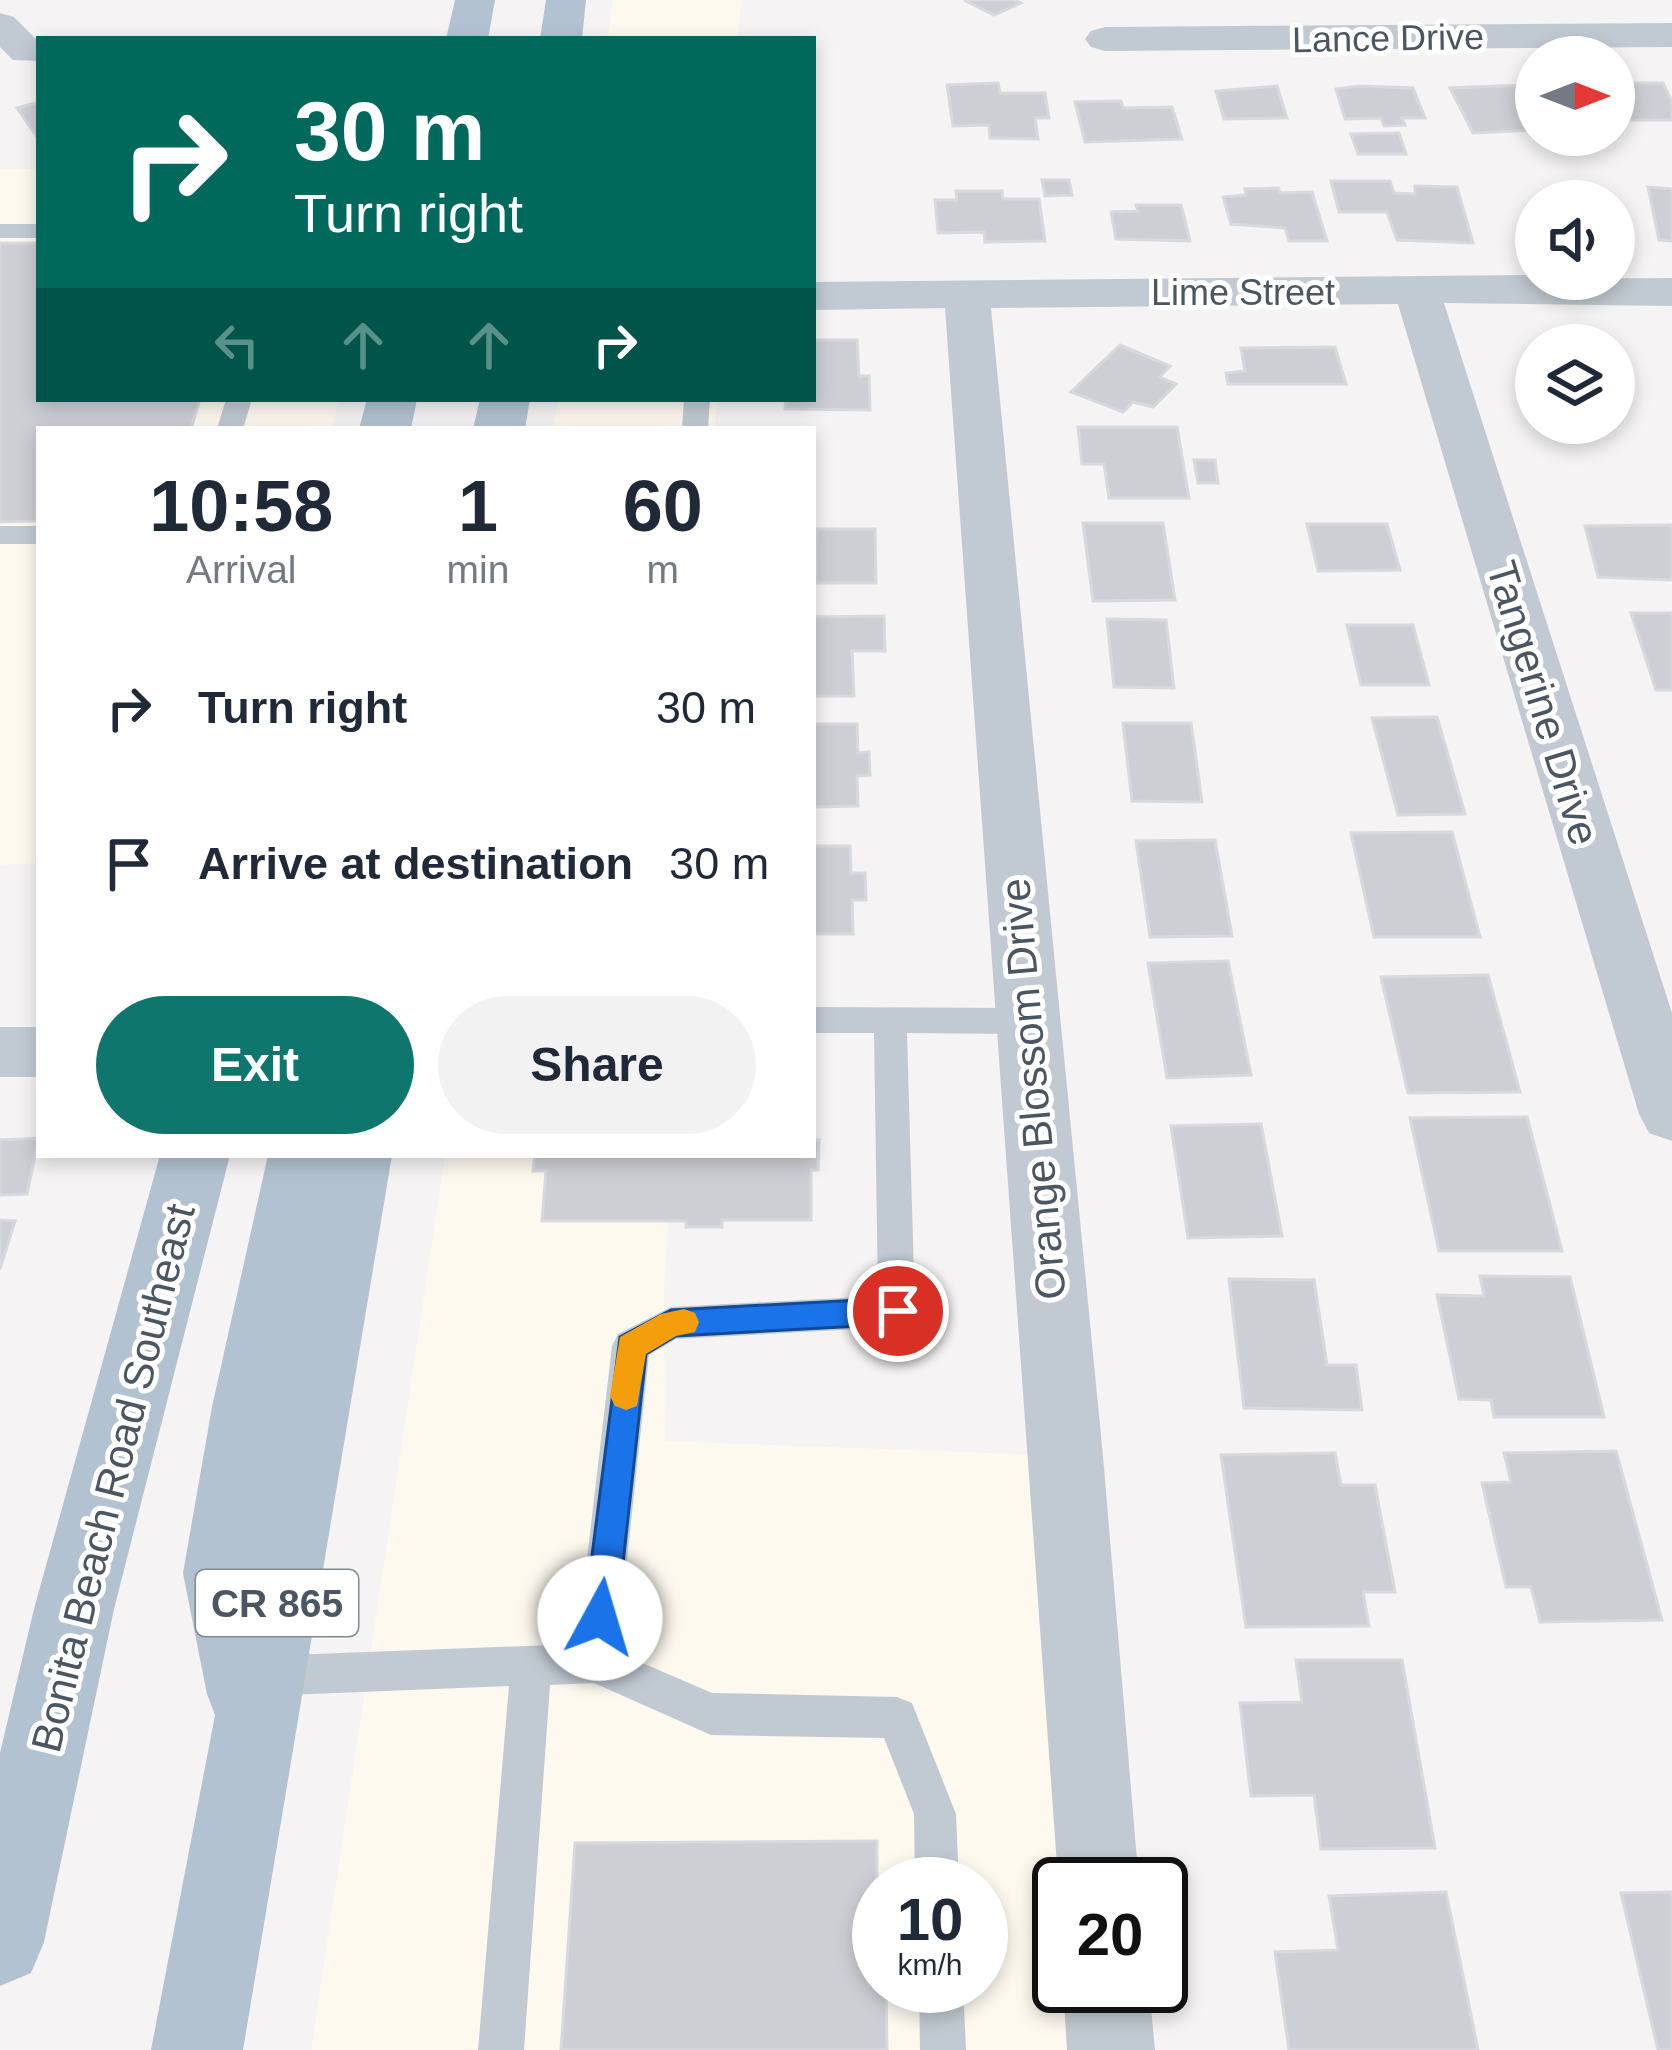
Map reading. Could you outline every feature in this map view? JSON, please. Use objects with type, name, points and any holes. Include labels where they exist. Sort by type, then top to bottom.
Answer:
[{"type":"main road","points":[[468,36],[475,0]]},
{"type":"main road","points":[[561,36],[566,0]]},
{"type":"main road","name":"Bonita Beach Road Southeast","points":[[0,1942],[74,1609],[195,1158]]},
{"type":"main road","points":[[254,1693],[223,1574],[250,1407],[302,1158]]},
{"type":"main road","name":"CR 865","points":[[197,2050],[254,1693],[356,1158]]},
{"type":"street","name":"Lance Drive","points":[[1105,39],[1672,35]]},
{"type":"street","name":"Tangerine Drive","points":[[1417,291],[1672,1114]]},
{"type":"street","name":"Lime Street","points":[[816,296],[1672,292]]},
{"type":"street","name":"Orange Blossom Drive","points":[[967,294],[1066,1456],[1095,1857]]},
{"type":"street","points":[[0,1052],[36,1052]]},
{"type":"street","points":[[1108,2013],[1111,2050]]},
{"type":"lane","points":[[0,231],[36,231]]},
{"type":"lane","points":[[0,536],[36,536]]},
{"type":"lane","points":[[816,1020],[1027,1021]]},
{"type":"lane","points":[[595,1663],[631,1346],[671,1323],[898,1311],[890,1020]]},
{"type":"lane","points":[[254,1693],[531,1665],[595,1663],[711,1714],[897,1718],[935,1814],[937,1857]]},
{"type":"lane","points":[[501,2050],[531,1665]]},
{"type":"lane","points":[[942,2013],[943,2050]]},
{"type":"shaded area","points":[[613,0],[741,0],[738,36],[607,36]]},
{"type":"shaded area","points":[[0,169],[36,169],[36,402],[338,402],[333,426],[36,426],[36,863],[0,865]]},
{"type":"shaded area","points":[[558,402],[717,402],[715,426],[554,426]]},
{"type":"shaded area","points":[[445,1158],[672,1158],[664,1291],[665,1441],[1074,1456],[1063,1857],[1032,1857],[1032,2013],[1119,2013],[1122,2050],[311,2050]]},
{"type":"building","points":[[964,0],[1015,0],[1021,3],[994,15]]},
{"type":"building","points":[[998,83],[1000,93],[1045,93],[1049,118],[1035,118],[1038,139],[990,138],[989,125],[953,126],[947,85]]},
{"type":"building","points":[[1635,83],[1663,83],[1672,102],[1672,120],[1635,120]]},
{"type":"building","points":[[1515,85],[1515,131],[1473,133],[1450,88]]},
{"type":"building","points":[[1277,86],[1287,118],[1224,119],[1216,91]]},
{"type":"building","points":[[1413,88],[1425,118],[1402,118],[1405,125],[1384,126],[1381,118],[1345,119],[1336,89]]},
{"type":"building","points":[[1121,101],[1123,108],[1172,107],[1182,139],[1085,142],[1075,102]]},
{"type":"building","points":[[36,103],[36,136],[17,108]]},
{"type":"building","points":[[1399,133],[1406,154],[1358,154],[1351,134]]},
{"type":"building","points":[[1042,180],[1069,180],[1072,195],[1045,196]]},
{"type":"building","points":[[1331,181],[1390,181],[1394,193],[1415,194],[1415,186],[1457,187],[1473,243],[1397,240],[1387,212],[1339,212]]},
{"type":"building","points":[[1648,187],[1672,189],[1672,241],[1659,240]]},
{"type":"building","points":[[1278,188],[1280,193],[1312,192],[1327,241],[1289,241],[1285,228],[1231,224],[1223,197],[1246,195],[1245,189]]},
{"type":"building","points":[[956,191],[1002,191],[1003,199],[1039,199],[1045,241],[985,242],[984,232],[938,233],[935,200],[957,200]]},
{"type":"building","points":[[1136,205],[1181,205],[1190,241],[1116,239],[1111,212],[1138,211]]},
{"type":"building","points":[[0,243],[36,243],[36,402],[199,402],[192,426],[36,426],[36,521],[0,522]]},
{"type":"building","points":[[816,340],[857,340],[859,376],[869,376],[870,410],[785,409],[786,402],[816,402]]},
{"type":"building","points":[[1120,345],[1170,366],[1160,377],[1176,384],[1153,407],[1133,402],[1123,412],[1071,392]]},
{"type":"building","points":[[1335,347],[1346,384],[1228,384],[1226,373],[1245,371],[1241,348]]},
{"type":"building","points":[[1078,427],[1177,427],[1189,498],[1109,498],[1104,464],[1082,464]]},
{"type":"building","points":[[1194,460],[1215,460],[1218,483],[1198,483]]},
{"type":"building","points":[[1083,523],[1163,523],[1175,600],[1093,601]]},
{"type":"building","points":[[1307,524],[1387,524],[1400,570],[1318,571]]},
{"type":"building","points":[[1672,525],[1672,580],[1598,577],[1585,526]]},
{"type":"building","points":[[817,529],[875,529],[876,583],[816,583]]},
{"type":"building","points":[[1631,613],[1672,613],[1672,690],[1656,690]]},
{"type":"building","points":[[884,616],[885,651],[852,651],[854,696],[816,696],[816,617]]},
{"type":"building","points":[[1107,619],[1166,620],[1174,688],[1114,687]]},
{"type":"building","points":[[1347,625],[1413,625],[1429,685],[1361,685]]},
{"type":"building","points":[[1437,717],[1465,814],[1398,815],[1372,718]]},
{"type":"building","points":[[1123,723],[1191,723],[1202,802],[1132,801]]},
{"type":"building","points":[[816,724],[857,724],[858,753],[869,752],[870,775],[857,776],[858,806],[816,807]]},
{"type":"building","points":[[1452,832],[1480,937],[1374,937],[1351,833]]},
{"type":"building","points":[[1215,840],[1232,936],[1150,937],[1136,841]]},
{"type":"building","points":[[816,846],[850,846],[851,873],[865,873],[866,900],[852,900],[853,934],[816,934]]},
{"type":"building","points":[[1228,961],[1251,1075],[1167,1078],[1148,963]]},
{"type":"building","points":[[1488,975],[1520,1092],[1408,1093],[1381,977]]},
{"type":"building","points":[[1527,1117],[1562,1251],[1439,1251],[1410,1118]]},
{"type":"building","points":[[1261,1124],[1282,1236],[1188,1238],[1171,1126]]},
{"type":"building","points":[[36,1138],[27,1194],[0,1195],[0,1140]]},
{"type":"building","points":[[819,1140],[818,1170],[811,1170],[811,1220],[722,1220],[722,1227],[686,1227],[686,1221],[542,1221],[546,1171],[533,1171],[535,1158],[816,1158]]},
{"type":"building","points":[[0,1220],[15,1221],[0,1269]]},
{"type":"building","points":[[1480,1276],[1570,1277],[1604,1417],[1494,1417],[1491,1400],[1459,1399],[1437,1295],[1484,1296]]},
{"type":"building","points":[[1229,1279],[1314,1280],[1327,1365],[1356,1365],[1362,1410],[1244,1408]]},
{"type":"building","points":[[1616,1451],[1662,1620],[1540,1622],[1531,1587],[1506,1587],[1482,1483],[1511,1482],[1504,1453]]},
{"type":"building","points":[[1335,1453],[1341,1485],[1375,1485],[1395,1592],[1363,1592],[1369,1626],[1246,1627],[1221,1455]]},
{"type":"building","points":[[1296,1660],[1402,1660],[1435,1848],[1321,1849],[1314,1795],[1251,1796],[1240,1703],[1302,1702]]},
{"type":"building","points":[[877,1841],[877,1857],[852,1857],[852,2013],[886,2013],[887,2050],[561,2050],[575,1843]]},
{"type":"building","points":[[1446,1892],[1478,2050],[1289,2050],[1275,1952],[1338,1950],[1329,1896]]},
{"type":"building","points":[[1672,1892],[1672,2050],[1658,2050],[1621,1893]]},
{"type":"slow traffic","points":[[626,1396],[631,1346],[671,1323],[684,1322]]},
{"type":"route","points":[[600,1618],[631,1346],[671,1323],[898,1311]]}]
